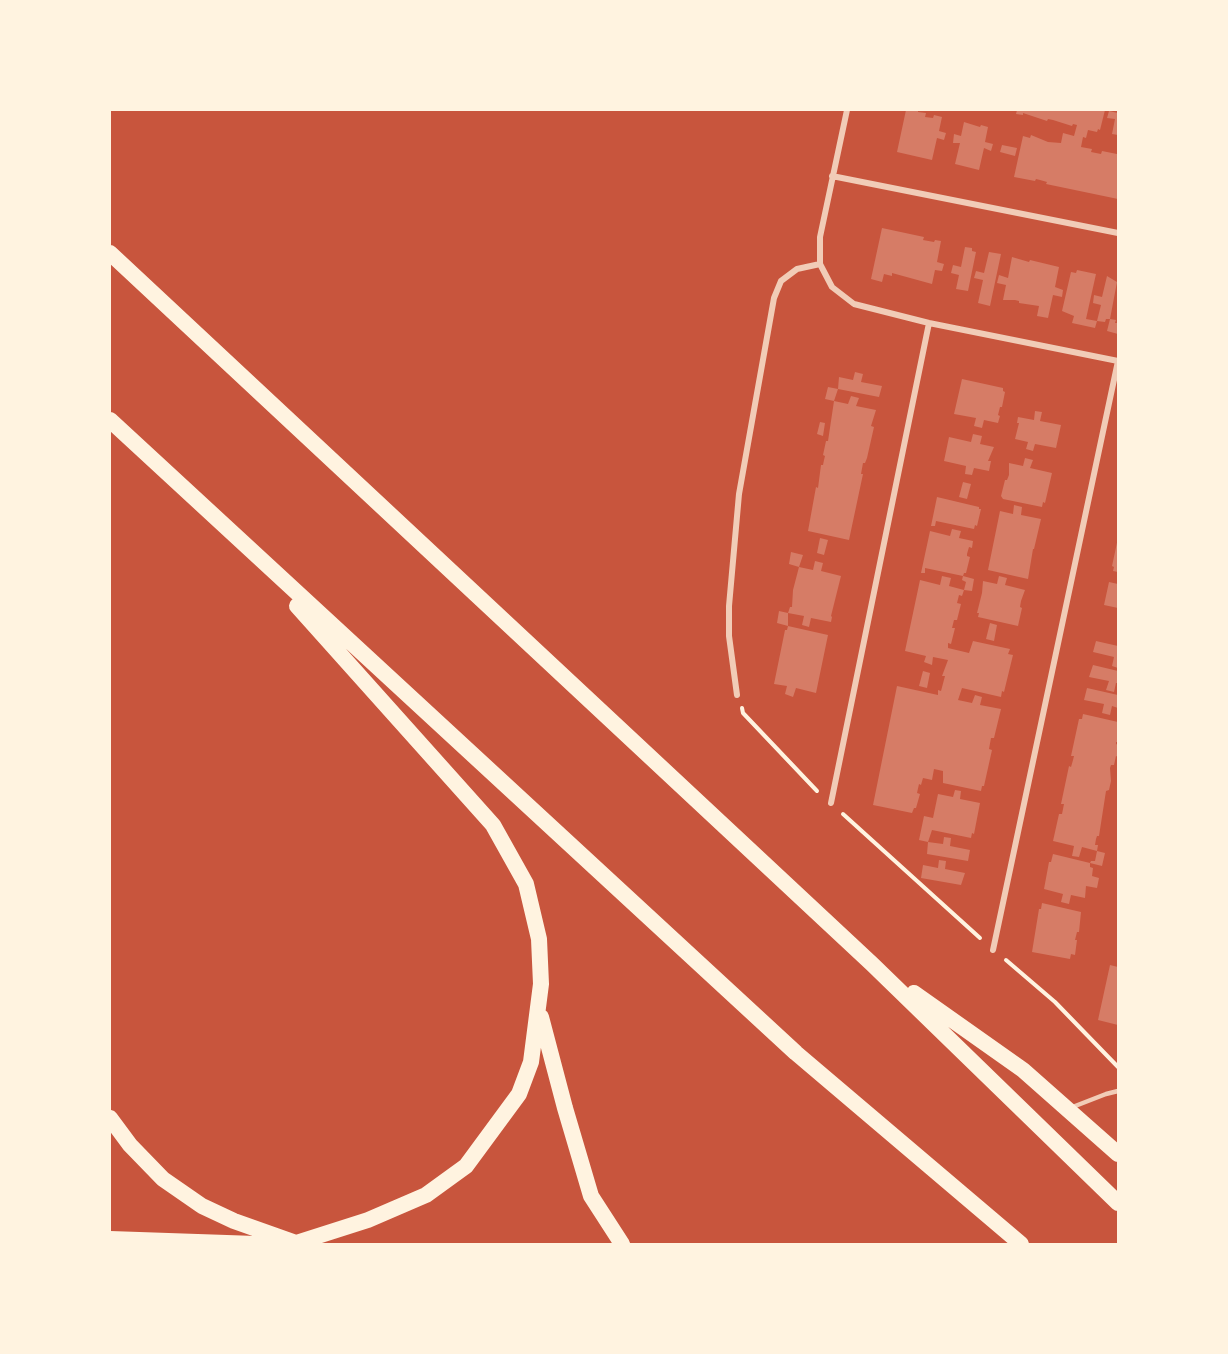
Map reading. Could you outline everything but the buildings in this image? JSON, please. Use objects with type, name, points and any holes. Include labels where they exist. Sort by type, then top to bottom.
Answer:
[{"type":"highway","points":[[110,253],[872,964],[1119,1203]]},
{"type":"highway","points":[[110,420],[796,1053],[1015,1241]]},
{"type":"highway","points":[[110,1118],[130,1145],[163,1179],[202,1206],[234,1221],[296,1243],[368,1220],[426,1195],[466,1166],[519,1094],[531,1062],[541,984],[539,939],[526,884],[493,825],[230,532]]},
{"type":"highway","points":[[872,964],[1023,1070],[1119,1154]]},
{"type":"highway","points":[[539,1007],[591,1196],[622,1245]]},
{"type":"main road","points":[[110,1237],[320,1245]]},
{"type":"street","points":[[847,110],[820,237],[820,264],[832,287],[854,304],[1118,361],[993,950]]},
{"type":"street","points":[[832,176],[1119,233]]},
{"type":"street","points":[[737,695],[729,636],[729,606],[738,505],[774,298],[782,281],[797,268],[820,264]]},
{"type":"street","points":[[831,803],[929,322]]},
{"type":"lane","points":[[1068,1109],[1119,1091]]},
{"type":"path","points":[[737,695],[743,713],[806,780],[993,950],[1055,1002],[1119,1067]]}]
